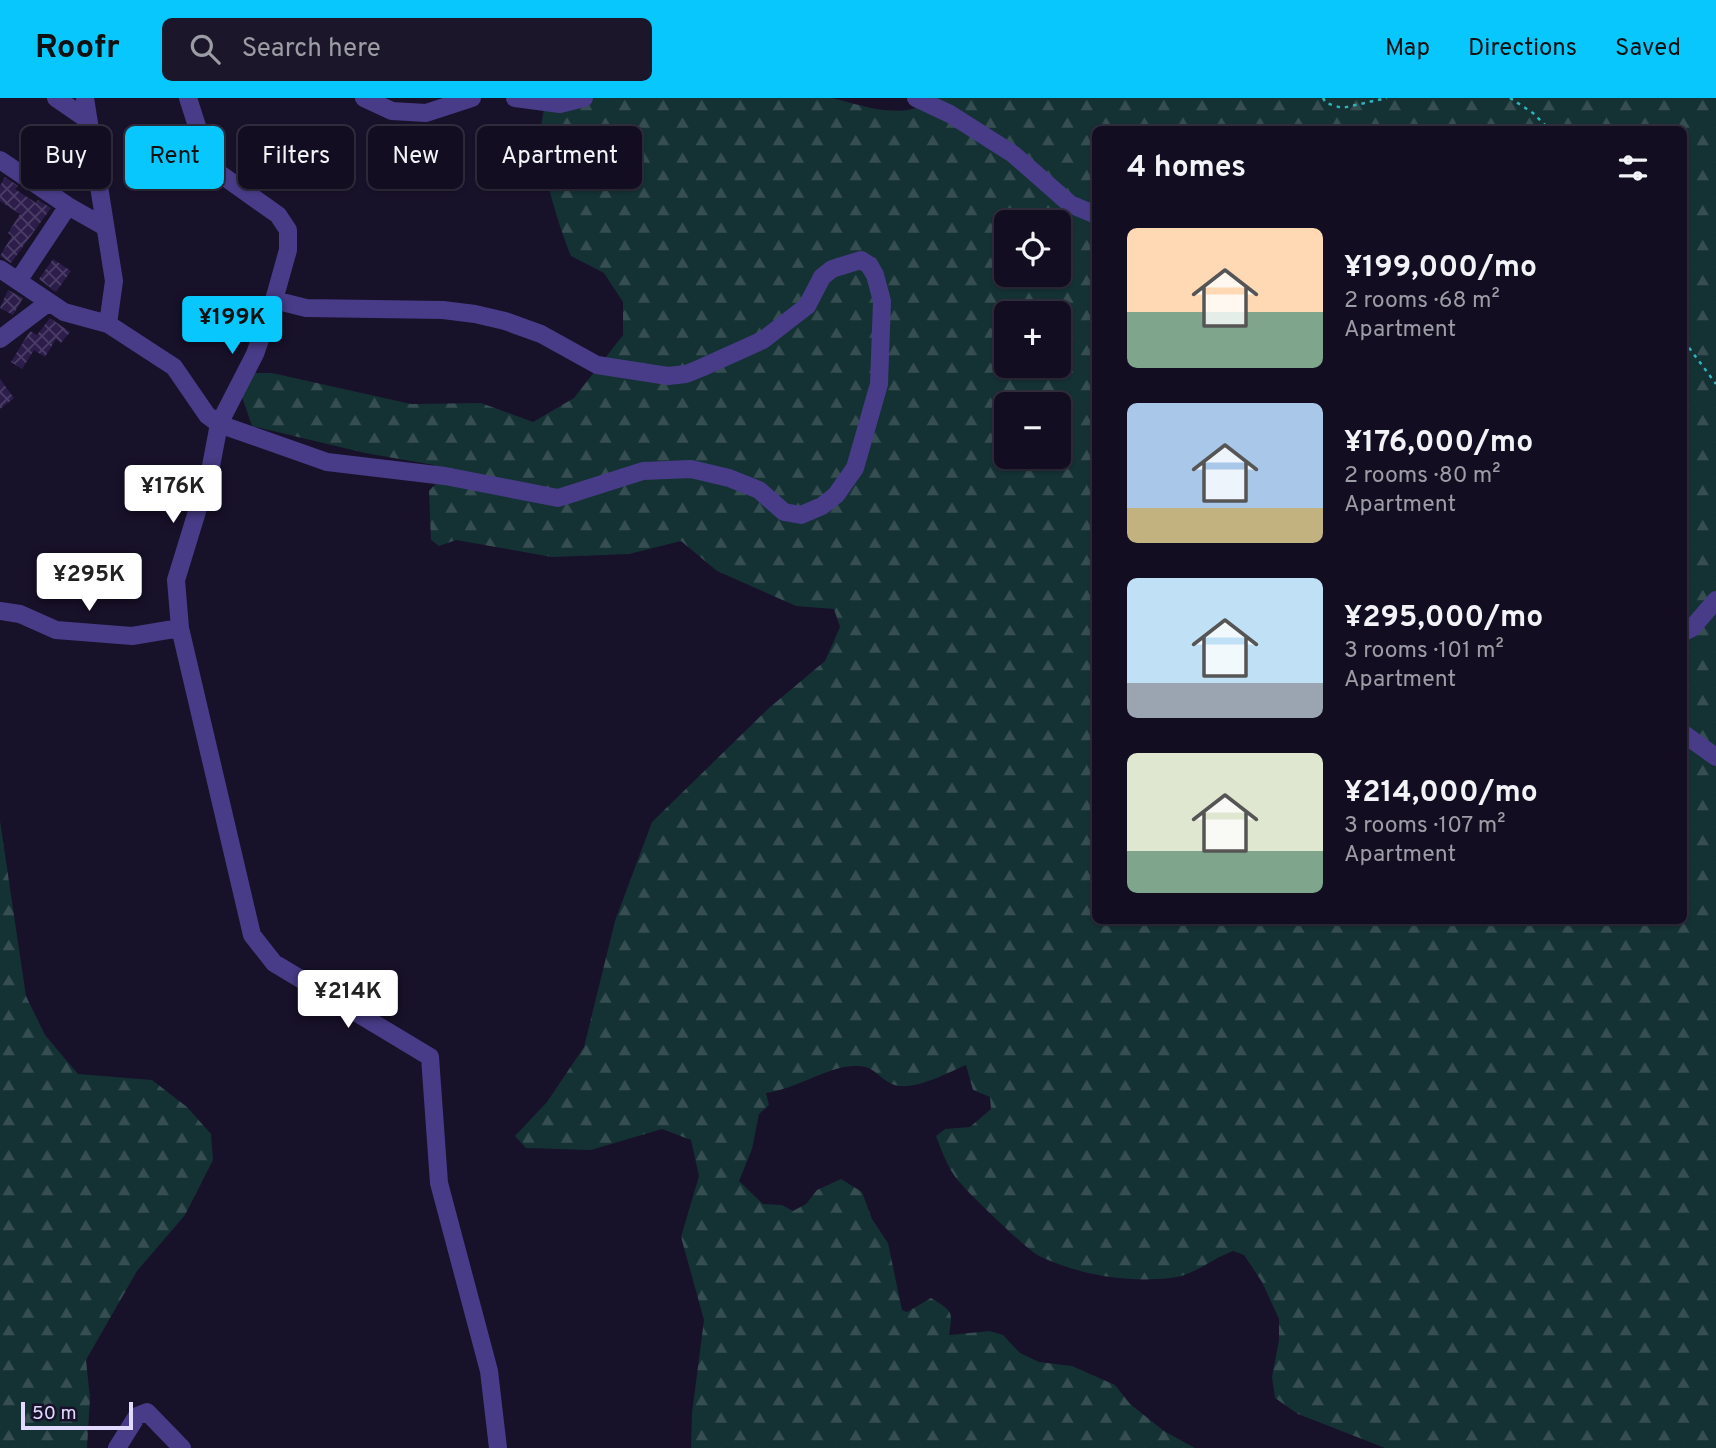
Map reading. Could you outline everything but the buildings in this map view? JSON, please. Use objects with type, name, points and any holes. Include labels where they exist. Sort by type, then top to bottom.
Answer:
[{"type":"street","points":[[56,98],[88,120]]},
{"type":"street","points":[[85,98],[114,281],[108,324]]},
{"type":"street","points":[[188,98],[205,151],[216,171],[278,215],[288,230],[288,250],[255,354],[219,424],[211,466],[176,580],[180,628],[252,935],[274,963],[430,1057],[439,1184],[489,1371],[498,1448]]},
{"type":"street","points":[[364,98],[391,111],[426,113],[472,98]]},
{"type":"street","points":[[515,98],[560,104],[584,98]]},
{"type":"street","points":[[916,98],[950,114],[1013,154],[1070,204],[1092,213]]},
{"type":"street","points":[[0,160],[68,206],[106,227]]},
{"type":"street","points":[[18,281],[68,206]]},
{"type":"street","points":[[0,269],[64,312],[108,324],[174,367],[207,415],[219,424],[327,462],[445,477],[558,498],[643,471],[691,469],[729,478],[759,490],[784,512],[802,515],[822,506],[836,495],[855,468],[879,384],[882,301],[875,275],[869,265],[861,260],[832,269],[822,277],[807,306],[763,340],[701,369],[668,376],[597,365],[541,334],[475,314],[443,310],[306,308],[274,300]]},
{"type":"street","points":[[0,339],[49,302]]},
{"type":"street","points":[[1687,630],[1716,600]]},
{"type":"street","points":[[0,611],[20,614],[56,630],[132,636],[180,628]]},
{"type":"street","points":[[1687,736],[1716,757]]},
{"type":"street","points":[[117,1448],[136,1416],[147,1412],[182,1448]]},
{"type":"path","points":[[1324,98],[1326,103],[1342,107],[1387,98]]},
{"type":"path","points":[[1510,98],[1533,113],[1546,126]]},
{"type":"path","points":[[1687,345],[1716,384]]},
{"type":"green space","points":[[545,98],[832,98],[870,108],[897,111],[910,110],[931,98],[1716,98],[1716,1448],[1385,1448],[1298,1414],[1275,1398],[1272,1377],[1279,1340],[1279,1319],[1262,1282],[1244,1255],[1233,1251],[1179,1277],[1137,1279],[1087,1273],[1054,1263],[1032,1252],[968,1192],[951,1170],[936,1136],[945,1129],[970,1127],[991,1109],[990,1097],[973,1090],[966,1065],[928,1081],[908,1086],[890,1083],[865,1067],[843,1067],[766,1093],[769,1105],[759,1114],[752,1149],[739,1181],[763,1204],[782,1205],[793,1211],[806,1204],[817,1190],[841,1179],[862,1192],[872,1219],[888,1243],[902,1310],[907,1312],[931,1298],[950,1312],[949,1335],[990,1331],[1003,1335],[1020,1353],[1039,1362],[1072,1366],[1115,1385],[1130,1404],[1164,1431],[1195,1448],[691,1448],[692,1413],[704,1320],[681,1237],[699,1176],[691,1140],[662,1129],[591,1150],[526,1148],[515,1136],[547,1102],[584,1047],[615,921],[652,822],[769,708],[825,661],[840,627],[834,609],[796,606],[717,571],[681,541],[629,554],[552,557],[456,540],[439,546],[431,540],[429,491],[443,476],[434,465],[365,453],[252,426],[240,391],[247,373],[272,373],[411,404],[481,403],[533,422],[574,398],[623,335],[623,302],[604,273],[571,256],[550,189],[642,189],[642,126],[542,126]]},
{"type":"green space","points":[[0,821],[26,996],[45,1035],[78,1074],[152,1080],[187,1107],[211,1134],[213,1160],[185,1215],[137,1271],[86,1360],[90,1398],[87,1448],[0,1448]]}]
